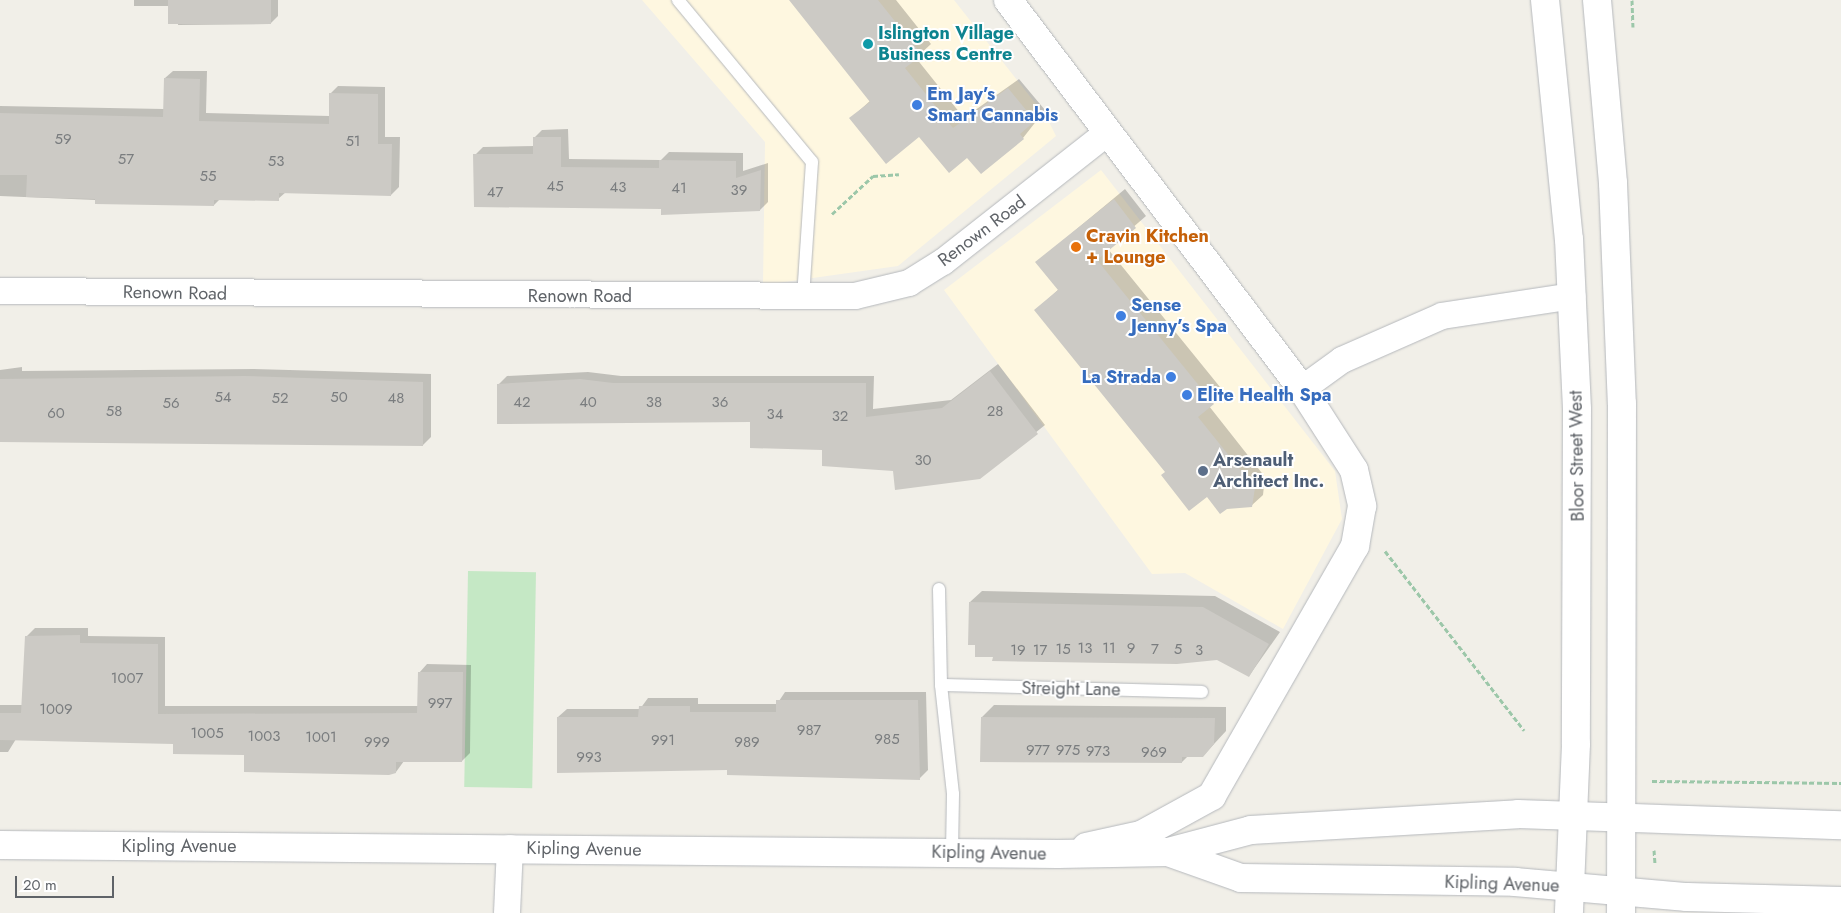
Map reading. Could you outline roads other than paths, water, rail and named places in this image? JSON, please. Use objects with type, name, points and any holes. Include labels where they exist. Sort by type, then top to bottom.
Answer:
[{"type":"main road","points":[[1008,0],[1302,389],[1354,470],[1360,488],[1361,526],[1348,560],[1212,796],[1142,835],[1058,854]]},
{"type":"main road","name":"Bloor Street West","points":[[1545,0],[1572,296],[1579,577],[1569,900]]},
{"type":"main road","points":[[1597,0],[1613,183],[1621,394],[1621,902]]},
{"type":"main road","name":"Kipling Avenue","points":[[0,845],[1058,854],[1168,852],[1251,830],[1518,814],[1841,825]]},
{"type":"main road","name":"Kipling Avenue","points":[[1168,852],[1241,878],[1621,902],[1841,901]]},
{"type":"street","name":"Renown Road","points":[[0,291],[854,296],[909,283],[943,262],[1108,132]]},
{"type":"street","points":[[1302,389],[1342,360],[1442,316],[1572,296]]},
{"type":"street","points":[[507,913],[510,848]]},
{"type":"lane","points":[[678,0],[812,162],[807,214],[803,296]]},
{"type":"lane","points":[[939,589],[941,685],[953,794],[952,853]]},
{"type":"lane","name":"Streight Lane","points":[[941,685],[1202,692]]},
{"type":"place","name":"Islington Village Business Centre","points":[[868,44]]},
{"type":"place","name":"Em Jay’s Smart Cannabis","points":[[917,105]]},
{"type":"place","name":"Cravin Kitchen + Lounge","points":[[1076,247]]},
{"type":"place","name":"Sense Jenny’s Spa","points":[[1121,316]]},
{"type":"place","name":"La Strada","points":[[1171,377]]},
{"type":"place","name":"Elite Health Spa","points":[[1187,395]]},
{"type":"place","name":"Arsenault Architect Inc.","points":[[1203,471]]}]
